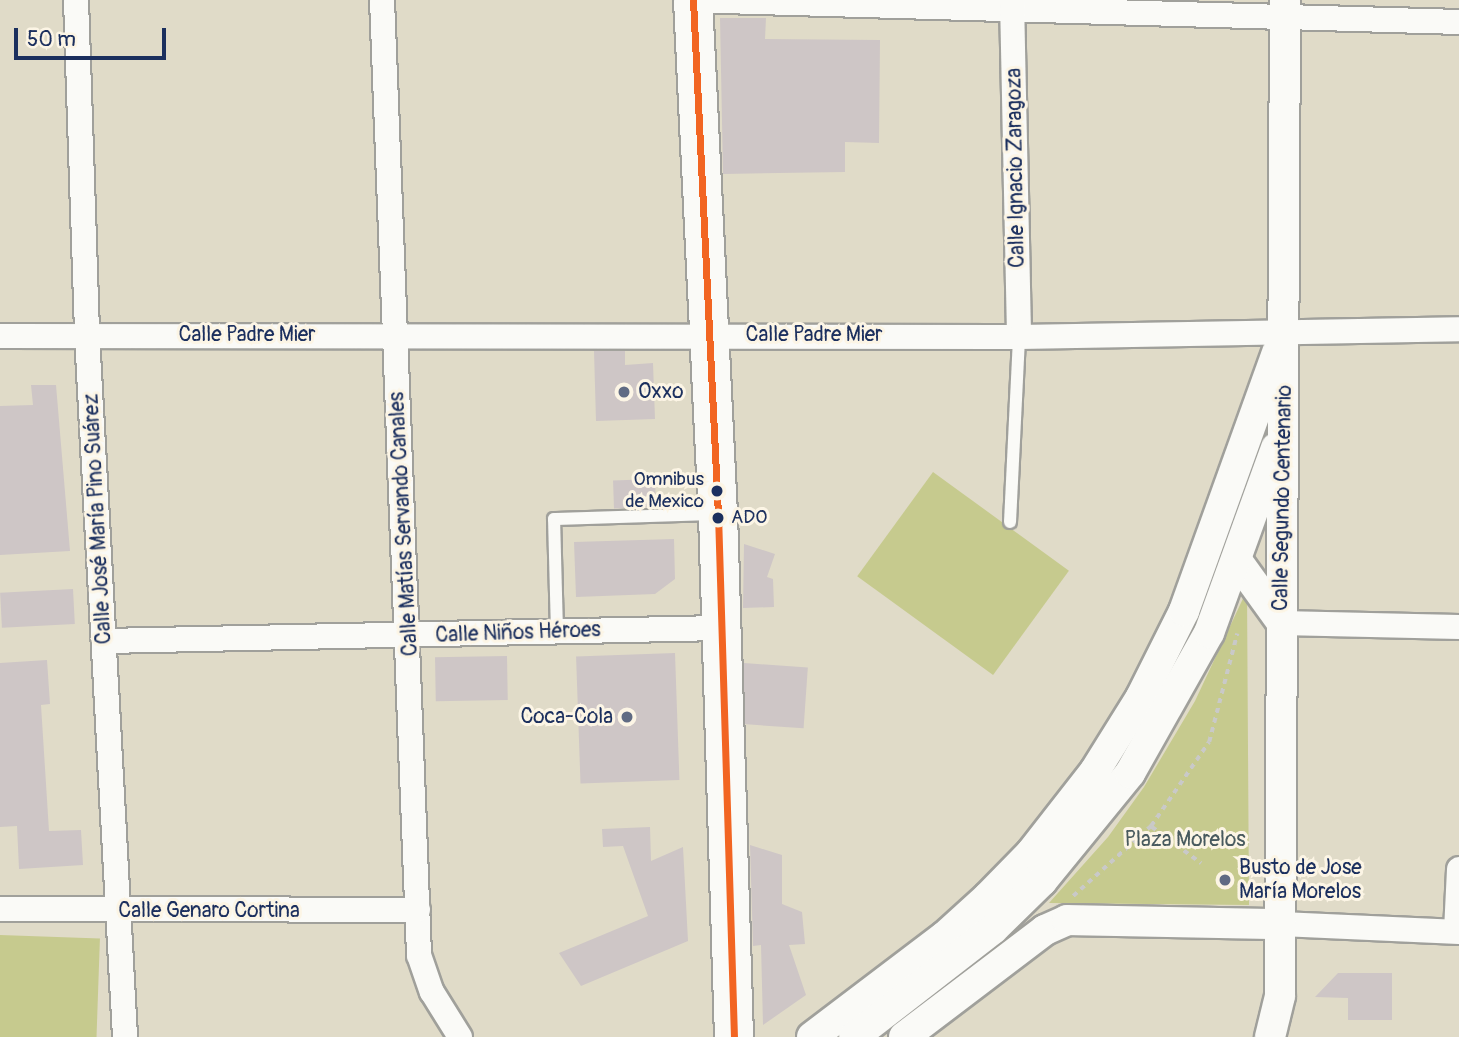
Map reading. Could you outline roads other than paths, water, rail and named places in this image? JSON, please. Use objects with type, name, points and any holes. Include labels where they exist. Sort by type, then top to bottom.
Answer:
[{"type":"main road","points":[[693,0],[718,514],[736,1035]]},
{"type":"street","name":"Calle José María Pino Suárez","points":[[76,0],[87,335],[125,1037]]},
{"type":"street","name":"Calle Matías Servando Canales","points":[[382,0],[410,636],[419,955],[432,992],[460,1037]]},
{"type":"street","points":[[687,0],[1285,8],[1459,22]]},
{"type":"street","name":"Calle Ignacio Zaragoza","points":[[1012,3],[1019,337]]},
{"type":"street","name":"Calle Segundo Centenario","points":[[1270,1037],[1280,996],[1285,8]]},
{"type":"street","name":"Calle Padre Mier","points":[[0,336],[396,334],[1019,337],[1459,329]]},
{"type":"street","points":[[812,1037],[945,936],[988,897],[1065,813],[1103,758],[1184,611],[1285,332]]},
{"type":"street","points":[[854,1037],[993,929],[1042,881],[1130,774],[1209,633],[1238,562],[1284,425]]},
{"type":"street","points":[[1238,562],[1282,623],[1459,626]]},
{"type":"street","name":"Calle Niños Héroes","points":[[105,641],[720,628]]},
{"type":"street","points":[[1103,758],[1130,774]]},
{"type":"street","points":[[904,1037],[1045,930],[1067,920],[1281,924],[1458,932],[1459,869]]},
{"type":"street","name":"Calle Genaro Cortina","points":[[0,909],[418,910]]},
{"type":"street","name":"Calle Segundo Centenario","points":[[1280,996],[1290,1037]]},
{"type":"lane","points":[[1010,522],[1019,337]]},
{"type":"lane","points":[[557,632],[554,519],[718,514]]},
{"type":"place","name":"Oxxo","points":[[624,392]]},
{"type":"place","name":"Omnibus de Mexico","points":[[717,491]]},
{"type":"place","name":"ADO","points":[[718,518]]},
{"type":"place","name":"Coca-Cola","points":[[627,717]]},
{"type":"place","name":"Busto de Jose María Morelos","points":[[1225,880]]},
{"type":"park label","name":"Plaza Morelos","points":[[1185,840]]}]
